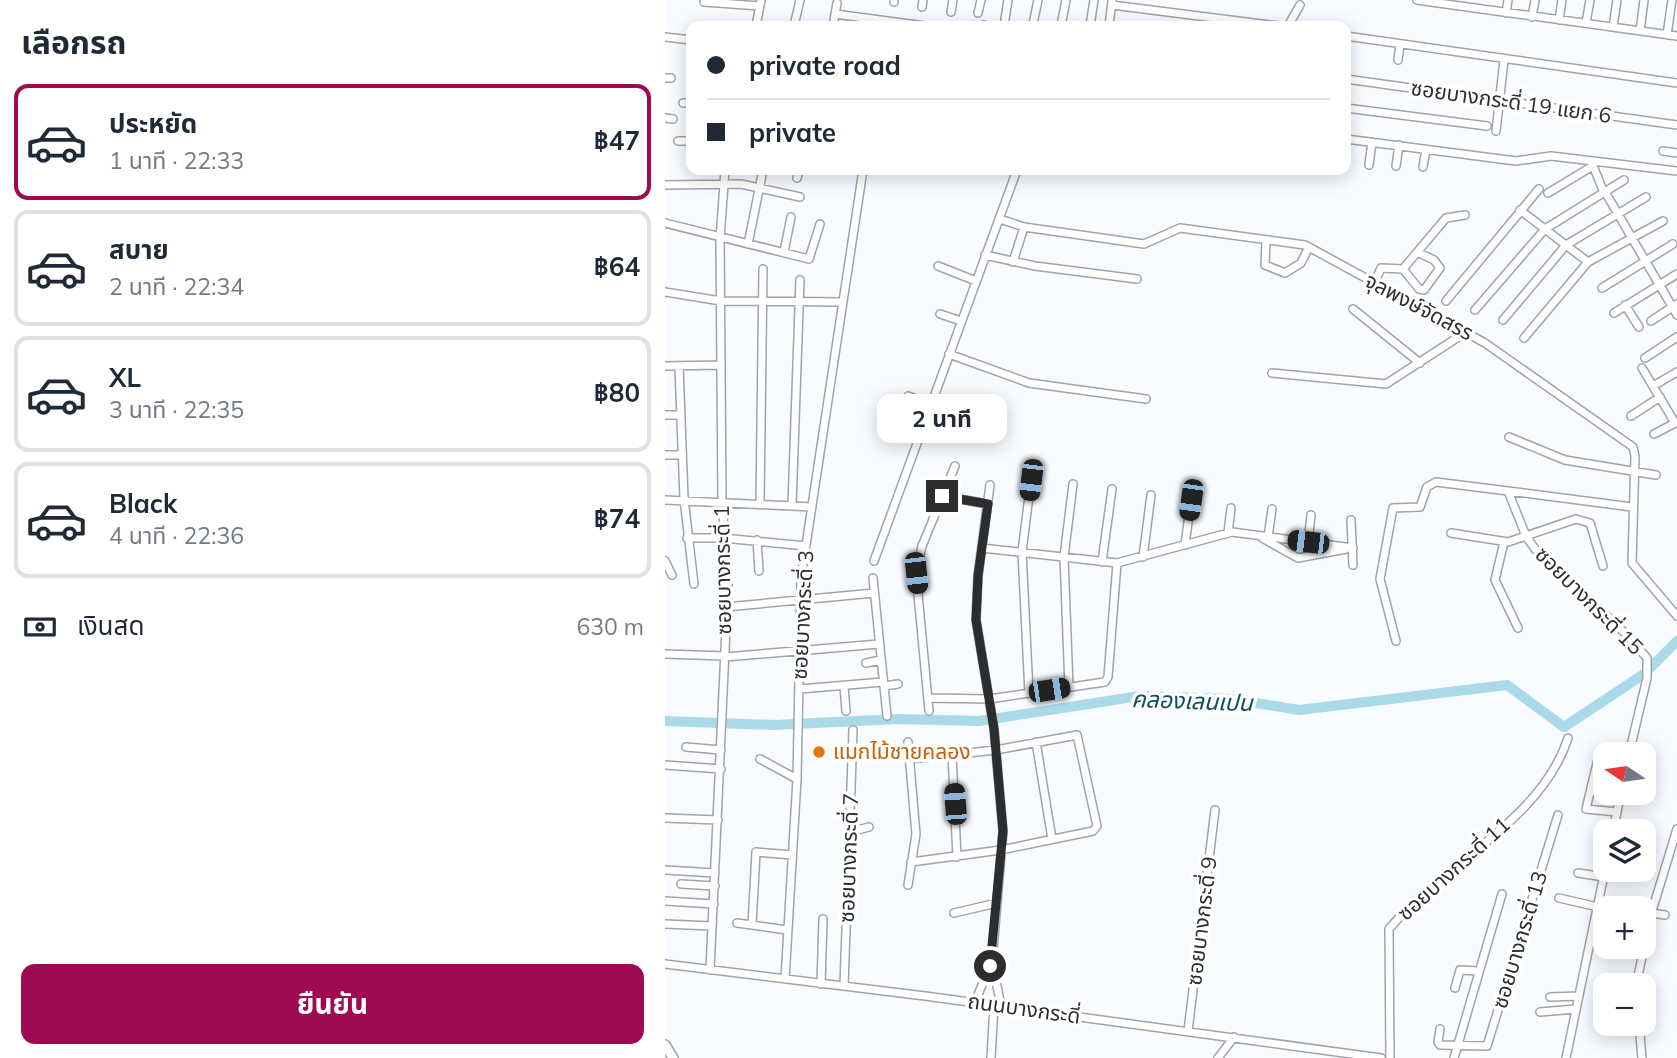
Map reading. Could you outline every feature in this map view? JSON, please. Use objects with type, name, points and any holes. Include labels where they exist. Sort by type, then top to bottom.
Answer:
[{"type":"main road","points":[[665,1045],[673,1058]]},
{"type":"street","points":[[795,21],[800,0]]},
{"type":"street","points":[[951,12],[953,0]]},
{"type":"street","points":[[978,13],[981,0]]},
{"type":"street","points":[[1005,19],[1008,0]]},
{"type":"street","points":[[1034,21],[1038,0]]},
{"type":"street","points":[[1062,21],[1066,0]]},
{"type":"street","points":[[1091,21],[1094,0]]},
{"type":"street","points":[[1423,0],[1480,4],[1506,13],[1677,36]]},
{"type":"street","points":[[1506,13],[1508,0]]},
{"type":"street","points":[[1532,17],[1535,0]]},
{"type":"street","points":[[1559,20],[1562,0]]},
{"type":"street","points":[[1586,23],[1590,0]]},
{"type":"street","points":[[1613,27],[1617,0]]},
{"type":"street","points":[[1640,31],[1644,0]]},
{"type":"street","points":[[1667,35],[1672,0]]},
{"type":"street","points":[[704,2],[761,3],[757,21]]},
{"type":"street","points":[[1110,21],[1112,2],[1243,21]]},
{"type":"street","points":[[833,21],[837,4]]},
{"type":"street","points":[[1291,21],[1300,5]]},
{"type":"street","points":[[835,14],[888,21]]},
{"type":"street","points":[[665,37],[686,39]]},
{"type":"street","name":"ซอยบางกระดี่ 19 แยก 6","points":[[1351,37],[1677,83]]},
{"type":"street","points":[[1398,60],[1400,44]]},
{"type":"street","points":[[1496,131],[1504,60]]},
{"type":"street","name":"ซอยบางกระดี่ 19 แยก 6","points":[[1351,80],[1677,125]]},
{"type":"street","points":[[1351,109],[1487,126]]},
{"type":"street","points":[[1351,140],[1516,161],[1545,156],[1677,171]]},
{"type":"street","points":[[678,141],[686,141]]},
{"type":"street","points":[[1369,165],[1372,142]]},
{"type":"street","points":[[1396,166],[1399,145]]},
{"type":"street","points":[[1423,167],[1426,149]]},
{"type":"street","points":[[1663,151],[1677,153]]},
{"type":"street","points":[[1592,163],[1603,189],[1675,306],[1677,315]]},
{"type":"street","points":[[1548,193],[1592,163]]},
{"type":"street","name":"ซอยบางกระดี่ 1","points":[[710,970],[728,586],[722,500],[720,237],[724,175]]},
{"type":"street","points":[[748,244],[762,175]]},
{"type":"street","name":"ซอยบางกระดี่ 3","points":[[785,979],[797,779],[801,578],[862,175]]},
{"type":"street","points":[[874,561],[1015,175]]},
{"type":"street","points":[[1475,310],[1545,229],[1603,189],[1624,180]]},
{"type":"street","points":[[665,185],[759,188],[800,197]]},
{"type":"street","points":[[1446,301],[1539,189]]},
{"type":"street","points":[[1503,320],[1566,245],[1646,197]]},
{"type":"street","points":[[1520,210],[1588,262]]},
{"type":"street","points":[[1403,270],[1446,218],[1465,215]]},
{"type":"street","points":[[784,253],[791,217]]},
{"type":"street","name":"จุลพงษ์จัดสรร","points":[[1000,219],[1024,227],[1145,244],[1174,228],[1309,247],[1466,332],[1633,447],[1633,566],[1677,616]]},
{"type":"street","points":[[1524,338],[1588,262],[1663,221]]},
{"type":"street","points":[[665,223],[810,259],[820,224]]},
{"type":"street","points":[[1013,261],[1024,227]]},
{"type":"street","points":[[1266,240],[1265,265],[1285,273],[1301,263],[1309,247]]},
{"type":"street","points":[[1602,288],[1673,244]]},
{"type":"street","points":[[1374,284],[1381,268],[1403,270],[1413,283],[1424,290],[1440,268],[1434,260],[1419,253]]},
{"type":"street","points":[[985,255],[1137,279]]},
{"type":"street","points":[[938,266],[976,281]]},
{"type":"street","points":[[760,502],[763,269]]},
{"type":"street","points":[[1614,313],[1677,274]]},
{"type":"street","points":[[792,505],[800,280]]},
{"type":"street","points":[[665,292],[721,301],[843,302]]},
{"type":"street","points":[[1625,305],[1639,327]]},
{"type":"street","points":[[1651,321],[1675,306]]},
{"type":"street","points":[[1353,309],[1420,363]]},
{"type":"street","points":[[940,314],[961,321]]},
{"type":"street","points":[[1272,373],[1386,384],[1466,332]]},
{"type":"street","points":[[1645,358],[1677,337]]},
{"type":"street","points":[[949,354],[1029,383],[1146,399]]},
{"type":"street","points":[[665,366],[721,365]]},
{"type":"street","points":[[679,366],[684,499],[694,584]]},
{"type":"street","points":[[1642,368],[1676,422],[1654,435]]},
{"type":"street","points":[[1653,386],[1676,374]]},
{"type":"street","points":[[908,396],[930,404]]},
{"type":"street","points":[[1631,416],[1660,397]]},
{"type":"street","points":[[665,415],[680,415]]},
{"type":"street","points":[[1510,437],[1566,460],[1656,475]]},
{"type":"street","points":[[665,455],[682,455]]},
{"type":"street","points":[[929,711],[916,573],[922,546],[955,466]]},
{"type":"street","points":[[1029,693],[1021,552],[1031,480]]},
{"type":"street","points":[[1397,641],[1380,579],[1393,508],[1420,506],[1427,487],[1436,482],[1632,507]]},
{"type":"street","points":[[1069,687],[1064,557],[1073,484]]},
{"type":"street","points":[[975,1002],[992,961],[1003,831],[993,717],[976,620],[990,485]]},
{"type":"street","points":[[1102,562],[1112,489]]},
{"type":"street","name":"ซอยบางกระดี่ 15","points":[[1508,491],[1526,536],[1647,658],[1647,678],[1632,742]]},
{"type":"street","points":[[1143,556],[1151,495]]},
{"type":"street","points":[[942,496],[988,504]]},
{"type":"street","points":[[665,500],[722,500],[812,507]]},
{"type":"street","points":[[1185,545],[1191,500]]},
{"type":"street","points":[[1228,533],[1231,508]]},
{"type":"street","points":[[1268,537],[1272,509]]},
{"type":"street","points":[[1308,542],[1311,515]]},
{"type":"street","points":[[1451,533],[1476,534],[1504,542],[1576,519],[1587,521],[1603,566]]},
{"type":"street","points":[[982,548],[1117,563],[1228,533],[1350,547]]},
{"type":"street","points":[[1258,536],[1298,558],[1350,547]]},
{"type":"street","points":[[687,538],[757,540],[806,546]]},
{"type":"street","points":[[757,540],[759,571]]},
{"type":"street","points":[[1504,542],[1495,580],[1518,628]]},
{"type":"street","points":[[1350,547],[1353,565]]},
{"type":"street","points":[[665,561],[673,575]]},
{"type":"street","points":[[927,698],[989,699],[1107,680],[1117,563]]},
{"type":"street","points":[[873,578],[887,716]]},
{"type":"street","points":[[726,607],[874,593]]},
{"type":"street","points":[[665,654],[725,657],[879,644]]},
{"type":"street","points":[[866,663],[881,660]]},
{"type":"street","points":[[800,689],[898,684]]},
{"type":"street","points":[[844,685],[846,711]]},
{"type":"street","name":"ซอยบางกระดี่ 7","points":[[844,986],[853,730]]},
{"type":"street","points":[[910,759],[996,750],[1076,734],[1079,736],[1097,826],[1093,831],[1001,850],[911,862]]},
{"type":"street","name":"ซอยบางกระดี่ 11","points":[[1390,1058],[1389,929],[1532,798],[1561,759],[1568,738]]},
{"type":"street","points":[[1036,742],[1052,839]]},
{"type":"street","points":[[908,743],[916,834],[908,884]]},
{"type":"street","points":[[686,747],[721,750]]},
{"type":"street","points":[[952,755],[957,857]]},
{"type":"street","points":[[760,759],[797,779]]},
{"type":"street","points":[[665,765],[721,769]]},
{"type":"street","points":[[1593,780],[1586,809],[1617,812]]},
{"type":"street","points":[[1616,819],[1618,805]]},
{"type":"street","name":"ซอยบางกระดี่ 9","points":[[1188,1031],[1215,810]]},
{"type":"street","name":"ซอยบางกระดี่ 13","points":[[1468,1047],[1484,1047],[1489,1042],[1558,815]]},
{"type":"street","points":[[665,818],[718,820]]},
{"type":"street","points":[[850,832],[869,827]]},
{"type":"street","points":[[1656,900],[1677,830]]},
{"type":"street","points":[[752,925],[756,849],[792,855]]},
{"type":"street","points":[[665,870],[715,873]]},
{"type":"street","points":[[1578,873],[1593,873]]},
{"type":"street","points":[[681,884],[715,886]]},
{"type":"street","points":[[1454,1058],[1502,894]]},
{"type":"street","points":[[1559,898],[1593,906]]},
{"type":"street","points":[[665,901],[713,904]]},
{"type":"street","points":[[954,913],[997,903]]},
{"type":"street","points":[[1656,914],[1665,915]]},
{"type":"street","points":[[821,984],[823,919]]},
{"type":"street","points":[[737,923],[787,930]]},
{"type":"street","points":[[665,924],[712,926]]},
{"type":"street","points":[[1566,1058],[1593,930]]},
{"type":"street","points":[[991,1058],[997,1005],[992,961]]},
{"type":"street","name":"ถนนบางกระดี่","points":[[665,964],[975,1002],[1234,1037],[1351,1056],[1381,1058]]},
{"type":"street","points":[[1455,988],[1460,970],[1478,971]]},
{"type":"street","points":[[983,985],[997,987]]},
{"type":"street","points":[[1550,997],[1579,996]]},
{"type":"street","points":[[1540,1012],[1576,1010]]},
{"type":"street","points":[[1440,1029],[1437,1042],[1468,1047],[1467,1058]]},
{"type":"street","points":[[1640,1036],[1642,1058]]},
{"type":"street","points":[[1218,1058],[1234,1037]]},
{"type":"street","points":[[1311,1058],[1314,1049]]},
{"type":"waterway","name":"คลองเลนเปน","points":[[665,721],[774,725],[898,719],[979,721],[1140,696],[1231,699],[1299,710],[1507,685],[1564,727],[1644,674],[1677,641]]},
{"type":"place","name":"แมกไม้ชายคลอง","points":[[819,752]]},
{"type":"route","points":[[942,496],[988,504],[978,576],[976,620],[993,717],[1003,831],[990,966]]}]
